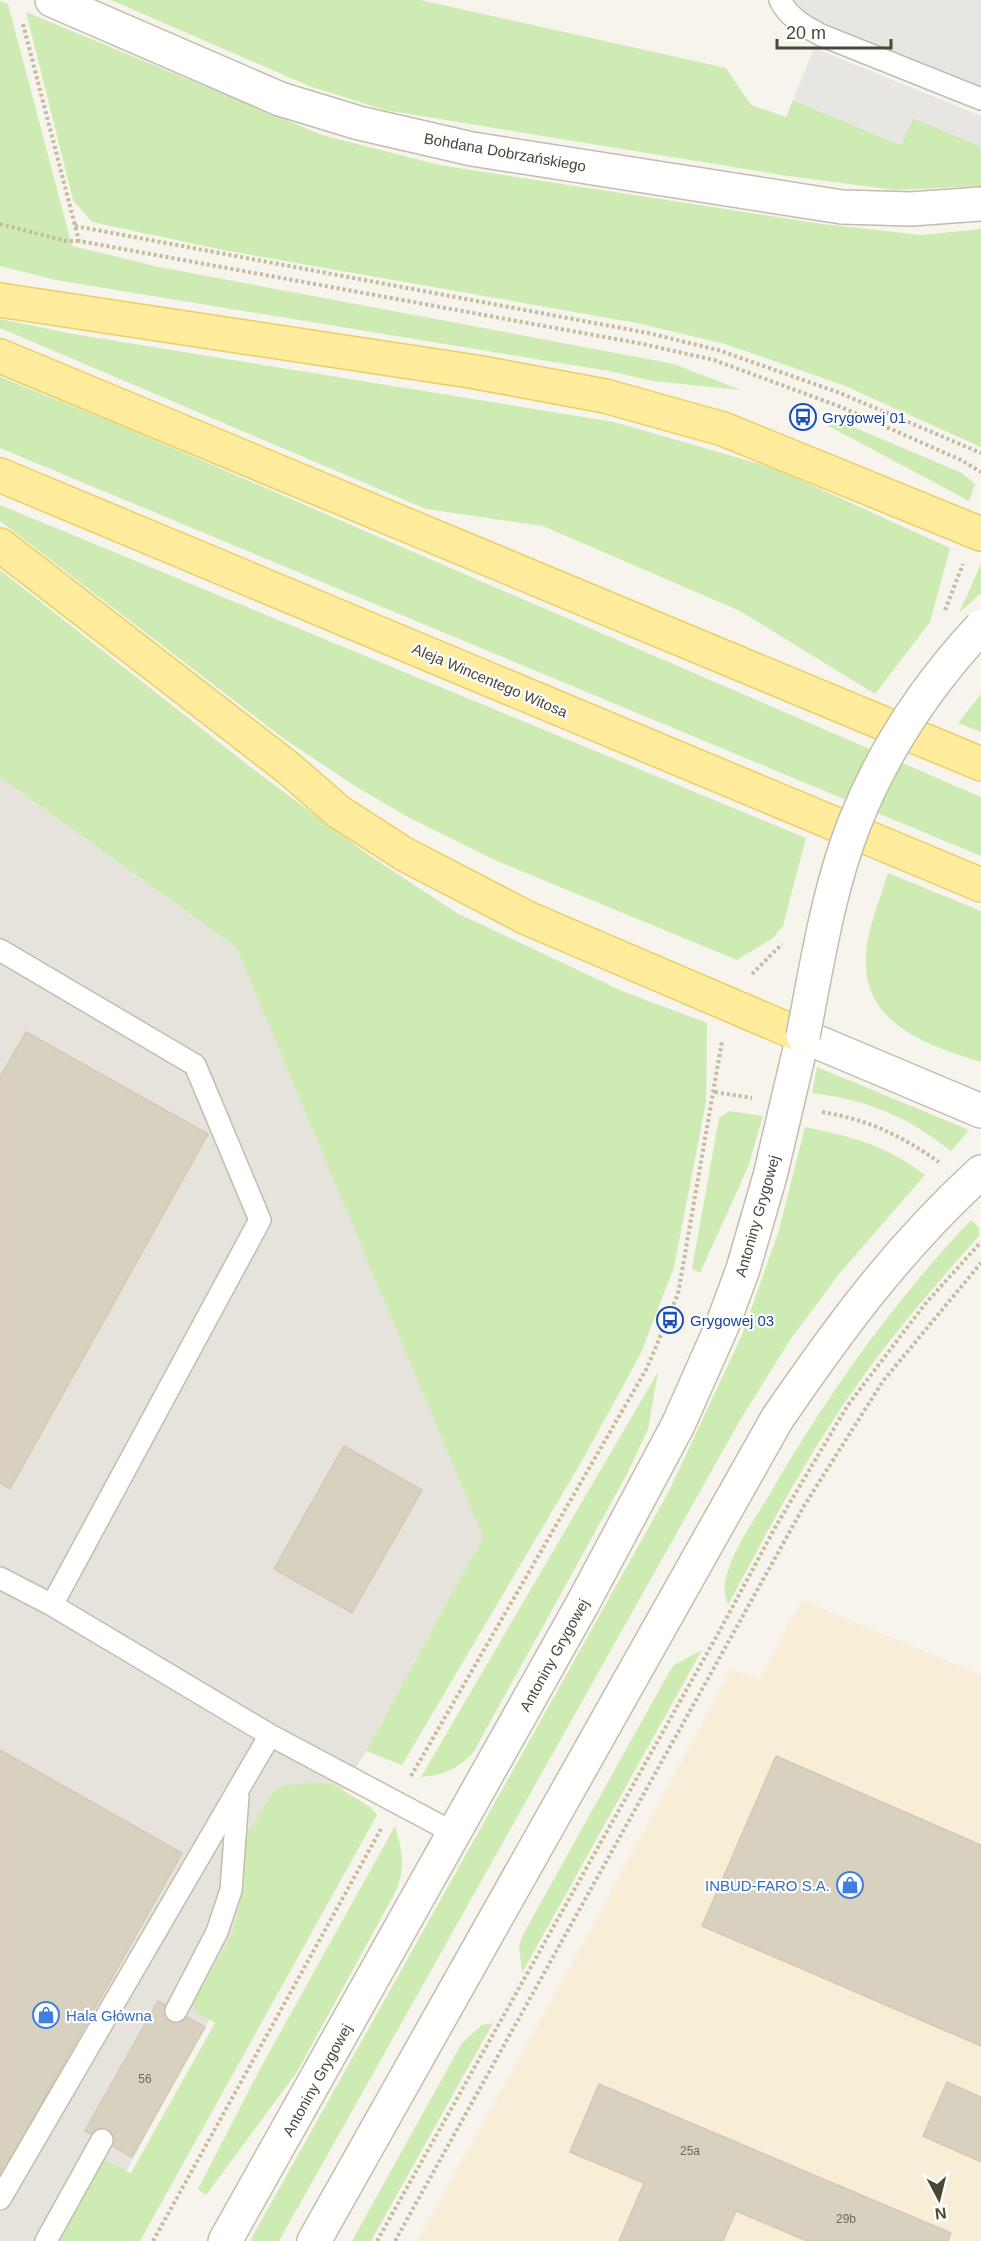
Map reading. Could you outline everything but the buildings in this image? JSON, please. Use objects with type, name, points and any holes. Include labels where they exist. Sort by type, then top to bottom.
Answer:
[{"type":"main road","points":[[0,300],[452,369],[604,396],[723,429],[974,544]]},
{"type":"main road","points":[[0,356],[981,764]]},
{"type":"main road","name":"Aleja Wincentego Witosa","points":[[0,475],[981,885]]},
{"type":"main road","points":[[0,545],[287,767],[339,812],[404,854],[527,918],[803,1036]]},
{"type":"street","name":"Bohdana Dobrzańskiego","points":[[52,0],[280,99],[359,123],[472,148],[842,207],[910,209],[981,204]]},
{"type":"street","name":"Antoniny Grygowej","points":[[225,2241],[645,1489],[678,1425],[722,1326],[757,1223],[803,1036],[840,866],[854,824],[887,753],[906,722],[928,688],[981,627]]},
{"type":"street","points":[[803,1036],[981,1111]]},
{"type":"street","points":[[314,2241],[777,1419],[861,1299],[913,1238],[981,1172]]},
{"type":"lane","points":[[780,0],[784,8],[798,22],[821,35],[981,99]]},
{"type":"lane","points":[[0,950],[195,1065],[260,1220],[52,1605]]},
{"type":"lane","points":[[0,1578],[52,1605],[270,1735],[454,1833]]},
{"type":"lane","points":[[0,2199],[270,1735]]},
{"type":"lane","points":[[176,2011],[217,1932],[231,1890],[238,1789]]},
{"type":"lane","points":[[46,2241],[102,2140]]},
{"type":"path","points":[[22,19],[79,241]]},
{"type":"path","points":[[0,224],[66,241],[79,241],[643,344],[714,360],[841,407],[961,460],[981,472]]},
{"type":"path","points":[[75,226],[648,333],[718,350],[840,393],[981,453]]},
{"type":"path","points":[[943,616],[974,544]]},
{"type":"path","points":[[153,2241],[395,1802],[647,1368],[678,1294],[715,1092],[719,1049],[734,1005],[755,968],[778,950],[787,936]]},
{"type":"path","points":[[715,1092],[755,1099]]},
{"type":"path","points":[[818,1112],[878,1126],[903,1138],[939,1162]]},
{"type":"path","points":[[377,2241],[702,1663],[776,1526],[848,1405],[925,1304],[981,1242]]},
{"type":"path","points":[[395,2241],[804,1506],[883,1381],[981,1263]]},
{"type":"shaded area","points":[[780,0],[981,0],[981,99],[821,35]]},
{"type":"shaded area","points":[[814,48],[981,116],[981,146],[913,118],[901,145],[793,100]]},
{"type":"shaded area","points":[[0,777],[236,947],[483,1537],[366,1751],[205,2027],[88,2241],[0,2241]]},
{"type":"shaded area","points":[[802,1600],[981,1675],[981,2241],[417,2241],[592,1927],[731,1669],[759,1680]]},
{"type":"green space","points":[[111,0],[420,0],[726,68],[751,105],[786,117],[793,100],[901,145],[913,118],[981,146],[981,186],[895,190],[788,176],[385,110],[309,86]]},
{"type":"green space","points":[[0,1],[8,4],[72,246],[159,267],[674,364],[741,390],[653,381],[609,371],[56,280],[0,266]]},
{"type":"green space","points":[[26,12],[322,135],[439,165],[822,224],[921,235],[981,229],[981,447],[843,385],[725,344],[637,323],[223,250],[92,222],[73,200]]},
{"type":"green space","points":[[0,319],[73,334],[614,422],[774,468],[950,548],[930,622],[875,694],[740,611],[543,526],[426,509],[0,328]]},
{"type":"green space","points":[[0,377],[131,430],[981,797],[981,856],[0,448]]},
{"type":"green space","points":[[825,415],[962,473],[975,484],[969,501],[823,423]]},
{"type":"green space","points":[[0,505],[806,838],[783,926],[773,938],[737,960],[497,861],[406,816],[355,786],[283,738],[0,521]]},
{"type":"green space","points":[[981,564],[981,593],[959,613]]},
{"type":"green space","points":[[0,570],[253,769],[370,856],[457,913],[622,991],[707,1023],[706,1102],[674,1267],[641,1353],[583,1459],[402,1765],[366,1751],[483,1537],[236,947],[0,777]]},
{"type":"green space","points":[[981,694],[981,732],[958,723]]},
{"type":"green space","points":[[888,873],[981,911],[981,1062],[941,1048],[902,1029],[875,999],[868,980],[867,947],[874,915]]},
{"type":"green space","points":[[817,1067],[969,1130],[951,1151],[919,1128],[886,1112],[851,1100],[812,1093]]},
{"type":"green space","points":[[729,1111],[763,1116],[748,1167],[700,1273],[692,1269],[719,1118]]},
{"type":"green space","points":[[805,1127],[839,1134],[883,1149],[925,1175],[839,1274],[790,1340],[739,1422],[279,2241],[250,2241],[669,1491],[742,1335],[779,1230]]},
{"type":"green space","points":[[971,1220],[979,1228],[979,1236],[902,1325],[841,1408],[790,1491],[728,1605],[725,1585],[729,1567],[738,1546],[813,1424],[861,1352],[887,1318]]},
{"type":"green space","points":[[658,1372],[648,1429],[627,1474],[473,1753],[450,1770],[437,1775],[421,1777]]},
{"type":"green space","points":[[702,1650],[522,1973],[519,1945],[524,1933],[667,1676],[674,1665]]},
{"type":"green space","points":[[306,1783],[332,1784],[369,1806],[377,1815],[140,2241],[57,2241],[102,2159],[131,2173],[215,2023],[196,2012],[193,2004],[232,1934],[239,1909],[245,1838],[273,1792],[283,1786]]},
{"type":"green space","points":[[395,1826],[402,1858],[401,1874],[396,1891],[297,2072],[206,2195],[198,2189],[259,2071]]},
{"type":"green space","points":[[493,2023],[371,2241],[352,2241],[462,2043],[482,2025]]},
{"type":"place","name":"Grygowej 01","points":[[803,417]]},
{"type":"place","name":"Grygowej 03","points":[[670,1320]]},
{"type":"place","name":"INBUD-FARO S.A.","points":[[850,1885]]},
{"type":"place","name":"Hala Główna","points":[[46,2015]]}]
